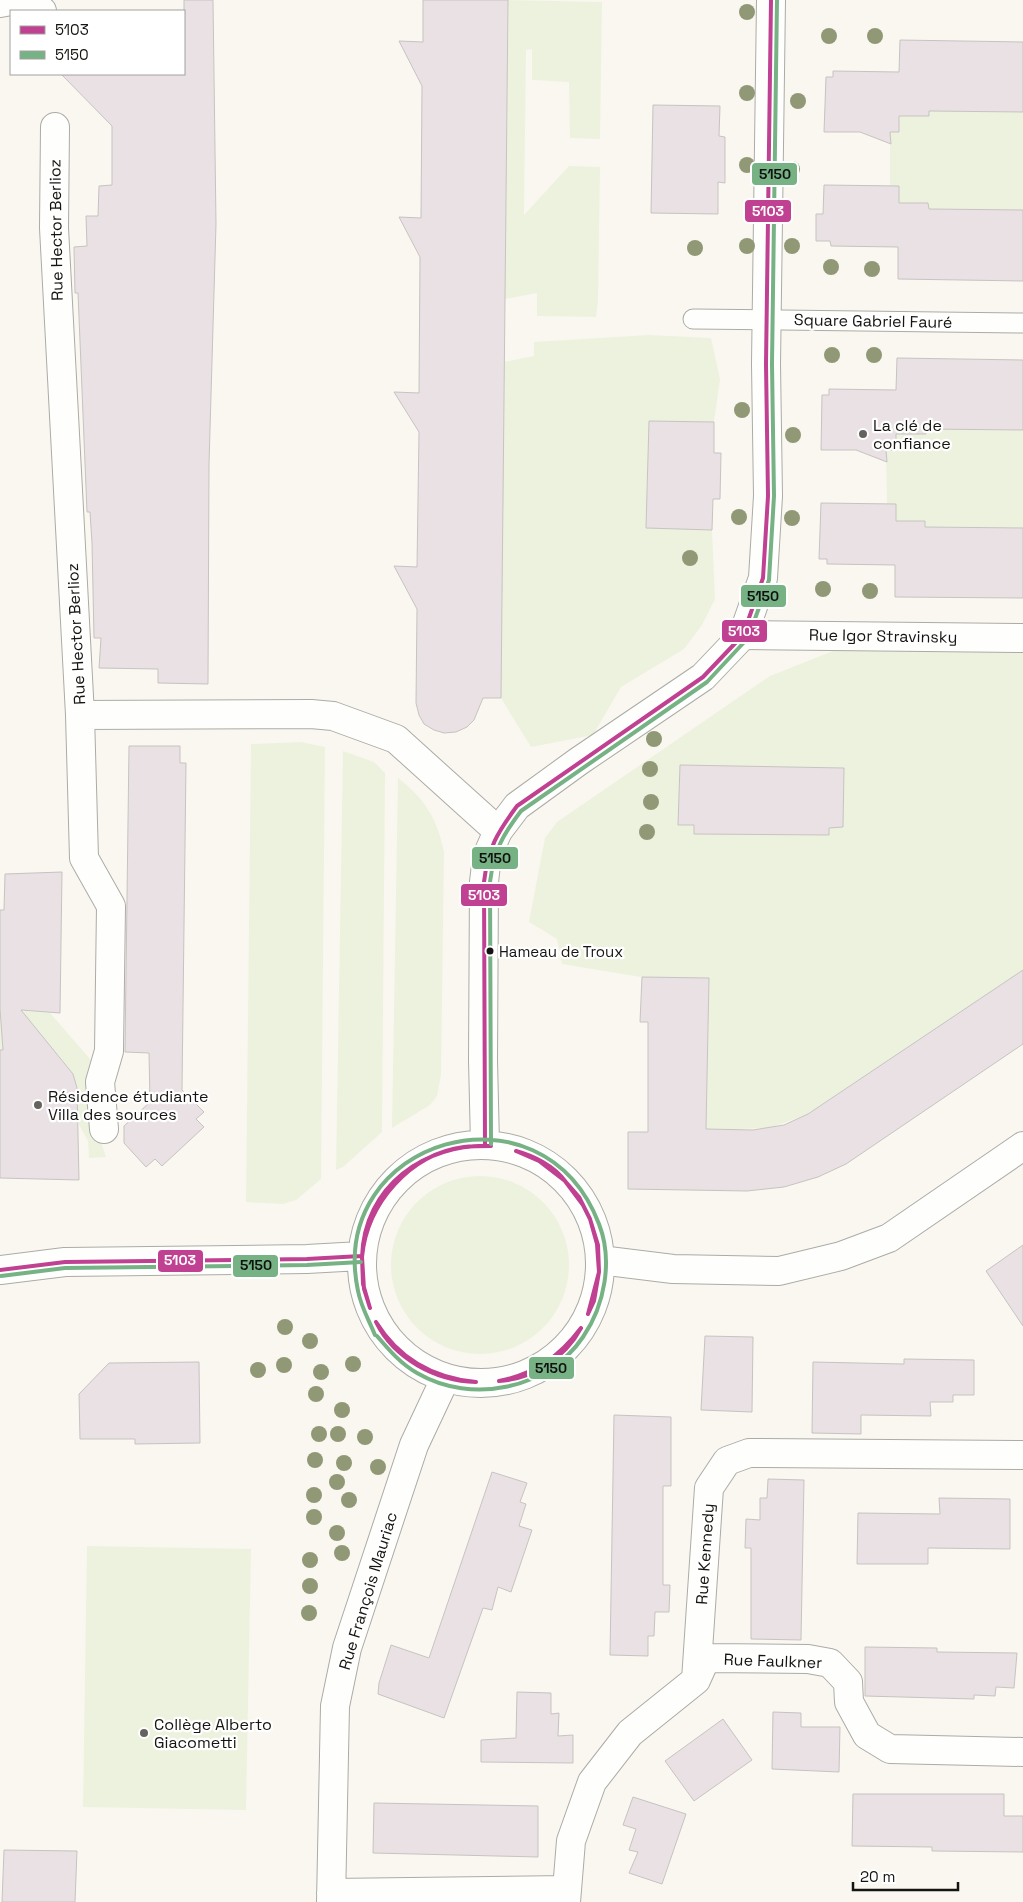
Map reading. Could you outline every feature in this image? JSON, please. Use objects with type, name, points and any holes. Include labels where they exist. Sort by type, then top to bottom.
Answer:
[{"type":"street","points":[[0,3],[17,0],[40,10]]},
{"type":"street","points":[[485,1144],[483,1060],[484,882],[487,856],[498,831],[517,806],[579,761],[704,677],[743,635],[763,578],[768,496],[766,364],[771,0]]},
{"type":"street","name":"Rue Hector Berlioz","points":[[55,127],[54,228],[80,715],[311,714],[333,716],[396,739],[498,831]]},
{"type":"street","name":"Rue Igor Stravinsky","points":[[743,635],[1023,638]]},
{"type":"street","points":[[80,715],[84,858],[111,906],[110,1051],[100,1082],[104,1129]]},
{"type":"street","points":[[485,1144],[520,1151],[552,1168],[577,1194],[594,1225],[600,1260],[596,1298],[580,1333],[554,1360],[520,1378],[483,1385],[445,1379],[410,1361],[382,1332],[365,1296],[361,1256],[369,1220],[388,1188],[415,1164],[448,1149],[485,1144]]},
{"type":"street","points":[[600,1260],[674,1269],[779,1271],[841,1256],[889,1238],[1023,1146]]},
{"type":"street","points":[[0,1270],[65,1262],[308,1259],[361,1256]]},
{"type":"street","name":"Rue François Mauriac","points":[[331,1898],[335,1706],[347,1648],[414,1445],[445,1379]]},
{"type":"street","name":"Rue Kennedy","points":[[696,1680],[709,1488],[726,1461],[749,1453],[1023,1455]]},
{"type":"street","name":"Rue Faulkner","points":[[696,1680],[706,1658],[808,1659],[830,1663],[848,1682],[849,1702],[867,1735],[890,1749],[1023,1752]]},
{"type":"street","points":[[331,1898],[566,1896],[571,1841],[592,1782],[630,1733],[696,1680]]},
{"type":"lane","name":"Square Gabriel Fauré","points":[[693,319],[1023,323]]},
{"type":"green space","points":[[508,0],[602,2],[600,139],[570,138],[569,82],[532,80],[532,49],[526,50],[524,215],[569,166],[600,167],[598,301],[596,317],[537,316],[537,293],[505,299]]},
{"type":"green space","points":[[929,111],[1023,112],[1023,210],[929,209],[928,203],[899,203],[899,187],[890,186],[890,132],[899,132],[899,116],[929,116]]},
{"type":"green space","points":[[649,335],[711,338],[720,379],[714,422],[649,421],[647,528],[712,530],[715,599],[702,625],[684,649],[621,687],[593,735],[531,747],[501,698],[504,362],[534,356],[534,342]]},
{"type":"green space","points":[[925,429],[1023,430],[1023,528],[925,527],[924,521],[896,521],[887,504],[886,450],[896,450],[896,434],[925,434]]},
{"type":"green space","points":[[891,628],[1023,635],[1023,970],[808,1114],[770,1128],[706,1130],[709,978],[641,977],[562,964],[557,939],[529,922],[545,838],[557,822],[770,676]],"holes":[[[680,765],[844,768],[843,827],[829,828],[829,835],[694,834],[694,825],[678,825]]]},
{"type":"green space","points":[[301,742],[325,747],[321,1179],[296,1200],[283,1204],[246,1202],[251,744]]},
{"type":"green space","points":[[343,751],[374,762],[385,773],[382,1132],[343,1167],[336,1170]]},
{"type":"green space","points":[[398,778],[416,794],[428,810],[438,829],[444,852],[441,1075],[437,1096],[430,1105],[392,1128]]},
{"type":"green space","points":[[0,1002],[1,1018],[25,1011],[50,1013],[91,1060],[97,1130],[106,1157],[89,1158],[88,1141],[77,1121],[77,1088],[73,1074],[62,1060],[46,1052],[0,1050]]},
{"type":"green space","points":[[471,1176],[489,1176],[506,1179],[522,1186],[537,1196],[549,1208],[559,1223],[566,1239],[569,1265],[568,1282],[563,1299],[549,1322],[537,1334],[522,1344],[506,1351],[489,1354],[471,1354],[454,1351],[438,1344],[423,1334],[411,1322],[401,1307],[394,1291],[391,1274],[391,1256],[394,1239],[401,1223],[411,1208],[423,1196],[438,1186],[454,1179]]},
{"type":"green space","points":[[87,1546],[251,1549],[246,1810],[83,1807]]},
{"type":"building","points":[[184,0],[213,0],[216,224],[209,464],[208,684],[158,683],[158,669],[99,668],[101,638],[94,638],[92,543],[90,512],[87,512],[78,293],[75,293],[74,247],[87,246],[86,216],[98,216],[99,186],[112,185],[112,126],[62,75],[185,75]]},
{"type":"building","points":[[423,0],[508,0],[501,698],[483,698],[474,720],[467,727],[456,732],[444,733],[424,724],[419,715],[416,703],[417,609],[394,566],[417,567],[419,432],[394,392],[419,393],[420,257],[399,217],[421,218],[422,86],[399,41],[423,42]]},
{"type":"building","points":[[900,40],[1023,42],[1023,112],[929,111],[929,116],[899,116],[899,132],[890,132],[891,144],[860,132],[824,132],[826,77],[833,77],[833,71],[899,72]]},
{"type":"building","points":[[653,105],[720,106],[719,136],[725,137],[725,183],[718,182],[718,214],[651,213]]},
{"type":"building","points":[[824,185],[899,186],[899,203],[928,203],[929,209],[1023,210],[1023,281],[898,279],[898,247],[831,246],[830,241],[816,241],[816,214],[823,214]]},
{"type":"building","points":[[897,358],[1023,360],[1023,430],[925,429],[926,434],[896,434],[896,450],[886,450],[887,462],[856,450],[821,450],[822,395],[829,395],[829,389],[896,390]]},
{"type":"building","points":[[649,421],[714,422],[714,453],[721,453],[720,499],[713,499],[712,530],[646,528]]},
{"type":"building","points":[[821,503],[896,504],[896,521],[925,521],[925,527],[1023,528],[1023,598],[895,597],[895,565],[827,564],[827,559],[819,559]]},
{"type":"building","points":[[129,746],[180,746],[180,763],[186,763],[182,1090],[204,1112],[196,1119],[204,1127],[162,1166],[155,1159],[146,1167],[124,1143],[124,1126],[150,1102],[149,1053],[125,1052]]},
{"type":"building","points":[[680,765],[844,768],[843,827],[829,828],[829,835],[694,834],[694,825],[678,825]]},
{"type":"building","points":[[62,872],[60,1013],[21,1010],[73,1074],[77,1088],[79,1180],[0,1178],[0,1050],[3,1050],[0,1009],[0,910],[4,910],[5,874]]},
{"type":"building","points":[[1023,970],[1023,1044],[846,1164],[818,1177],[784,1187],[747,1191],[628,1189],[628,1132],[648,1132],[648,1022],[640,1022],[642,977],[709,978],[706,1129],[753,1130],[784,1125],[808,1114]]},
{"type":"building","points":[[1023,1245],[1023,1326],[986,1271]]},
{"type":"building","points":[[705,1336],[753,1337],[752,1412],[701,1410]]},
{"type":"building","points":[[904,1359],[974,1360],[974,1395],[953,1395],[953,1402],[930,1402],[931,1416],[861,1415],[861,1434],[812,1433],[813,1362],[904,1364]]},
{"type":"building","points":[[199,1362],[200,1443],[135,1444],[135,1439],[80,1439],[79,1394],[109,1363]]},
{"type":"building","points":[[614,1415],[671,1417],[671,1486],[663,1486],[663,1585],[670,1585],[669,1612],[655,1612],[654,1636],[648,1636],[648,1656],[610,1655]]},
{"type":"building","points":[[492,1472],[527,1483],[520,1502],[526,1504],[519,1526],[532,1530],[511,1592],[498,1587],[492,1610],[483,1608],[444,1718],[378,1694],[379,1683],[391,1645],[429,1658]]},
{"type":"building","points":[[768,1479],[804,1480],[801,1640],[751,1639],[751,1548],[745,1548],[746,1519],[760,1520],[760,1498],[767,1498]]},
{"type":"building","points":[[939,1498],[1010,1499],[1010,1549],[928,1548],[928,1564],[857,1564],[858,1513],[940,1514]]},
{"type":"building","points":[[865,1647],[937,1648],[937,1652],[1017,1653],[1014,1688],[996,1687],[995,1696],[974,1695],[974,1699],[865,1696]]},
{"type":"building","points":[[517,1692],[551,1693],[551,1714],[559,1713],[558,1736],[573,1735],[573,1763],[481,1762],[481,1740],[516,1738]]},
{"type":"building","points":[[773,1712],[801,1713],[801,1727],[840,1727],[839,1772],[772,1769]]},
{"type":"building","points":[[723,1719],[752,1760],[694,1801],[665,1761]]},
{"type":"building","points":[[853,1794],[1004,1794],[1004,1816],[1023,1816],[1023,1852],[932,1851],[932,1847],[852,1846]]},
{"type":"building","points":[[633,1797],[686,1814],[662,1884],[629,1873],[638,1852],[629,1850],[636,1829],[623,1825]]},
{"type":"building","points":[[374,1803],[538,1806],[538,1857],[373,1853]]},
{"type":"building","points":[[4,1850],[77,1851],[75,1902],[2,1902]]},
{"type":"transit line","name":"5103","points":[[485,1144],[484,882],[494,841],[517,806],[703,677],[743,635],[763,578],[768,496],[766,364],[771,0]]},
{"type":"transit line","name":"5150","points":[[491,1144],[490,882],[500,844],[521,811],[707,682],[748,638],[769,580],[774,496],[772,364],[777,0]]},
{"type":"transit line","name":"5150","points":[[375,1335],[359,1297],[357,1238],[374,1195],[405,1164],[445,1145],[489,1140],[533,1150],[571,1178],[599,1224],[606,1252],[606,1267],[597,1311],[583,1337],[568,1355],[550,1369],[530,1380],[508,1386],[484,1389],[461,1388],[438,1383],[417,1373],[396,1356],[377,1336]]},
{"type":"transit line","name":"5103","points":[[362,1257],[365,1232],[374,1209],[386,1190],[402,1174],[422,1161],[443,1152],[467,1147],[491,1146]]},
{"type":"transit line","name":"5103","points":[[362,1257],[372,1218],[382,1200],[409,1171],[426,1160],[444,1152],[464,1147],[491,1146]]},
{"type":"transit line","name":"5103","points":[[516,1151],[543,1162],[565,1181]]},
{"type":"transit line","name":"5103","points":[[516,1151],[539,1161],[565,1181]]},
{"type":"transit line","name":"5103","points":[[565,1181],[579,1197],[590,1219]]},
{"type":"transit line","name":"5103","points":[[565,1181],[583,1205],[590,1219]]},
{"type":"transit line","name":"5103","points":[[590,1219],[598,1245],[599,1272]]},
{"type":"transit line","name":"5103","points":[[590,1219],[597,1244],[599,1272]]},
{"type":"transit line","name":"5103","points":[[0,1270],[65,1262],[307,1259],[361,1256]]},
{"type":"transit line","name":"5103","points":[[362,1257],[364,1289],[370,1308]]},
{"type":"transit line","name":"5103","points":[[362,1257],[363,1284],[370,1308]]},
{"type":"transit line","name":"5150","points":[[1,1276],[65,1268],[307,1265],[361,1262]]},
{"type":"transit line","name":"5103","points":[[588,1314],[599,1272]]},
{"type":"transit line","name":"5103","points":[[588,1314],[594,1301],[599,1272]]},
{"type":"transit line","name":"5103","points":[[376,1322],[395,1346],[419,1364],[446,1376],[476,1382]]},
{"type":"transit line","name":"5103","points":[[376,1322],[394,1347],[418,1366],[446,1377],[476,1382]]},
{"type":"transit line","name":"5103","points":[[499,1381],[524,1374],[545,1363],[564,1348],[581,1328]]},
{"type":"transit line","name":"5103","points":[[499,1381],[523,1376],[546,1365],[566,1349],[581,1328]]},
{"type":"place","name":"La clé de confiance","points":[[863,434]]},
{"type":"place","name":"Hameau de Troux","points":[[490,951]]},
{"type":"place","name":"Résidence étudiante Villa des sources","points":[[38,1105]]},
{"type":"place","name":"Collège Alberto Giacometti","points":[[144,1733]]}]
